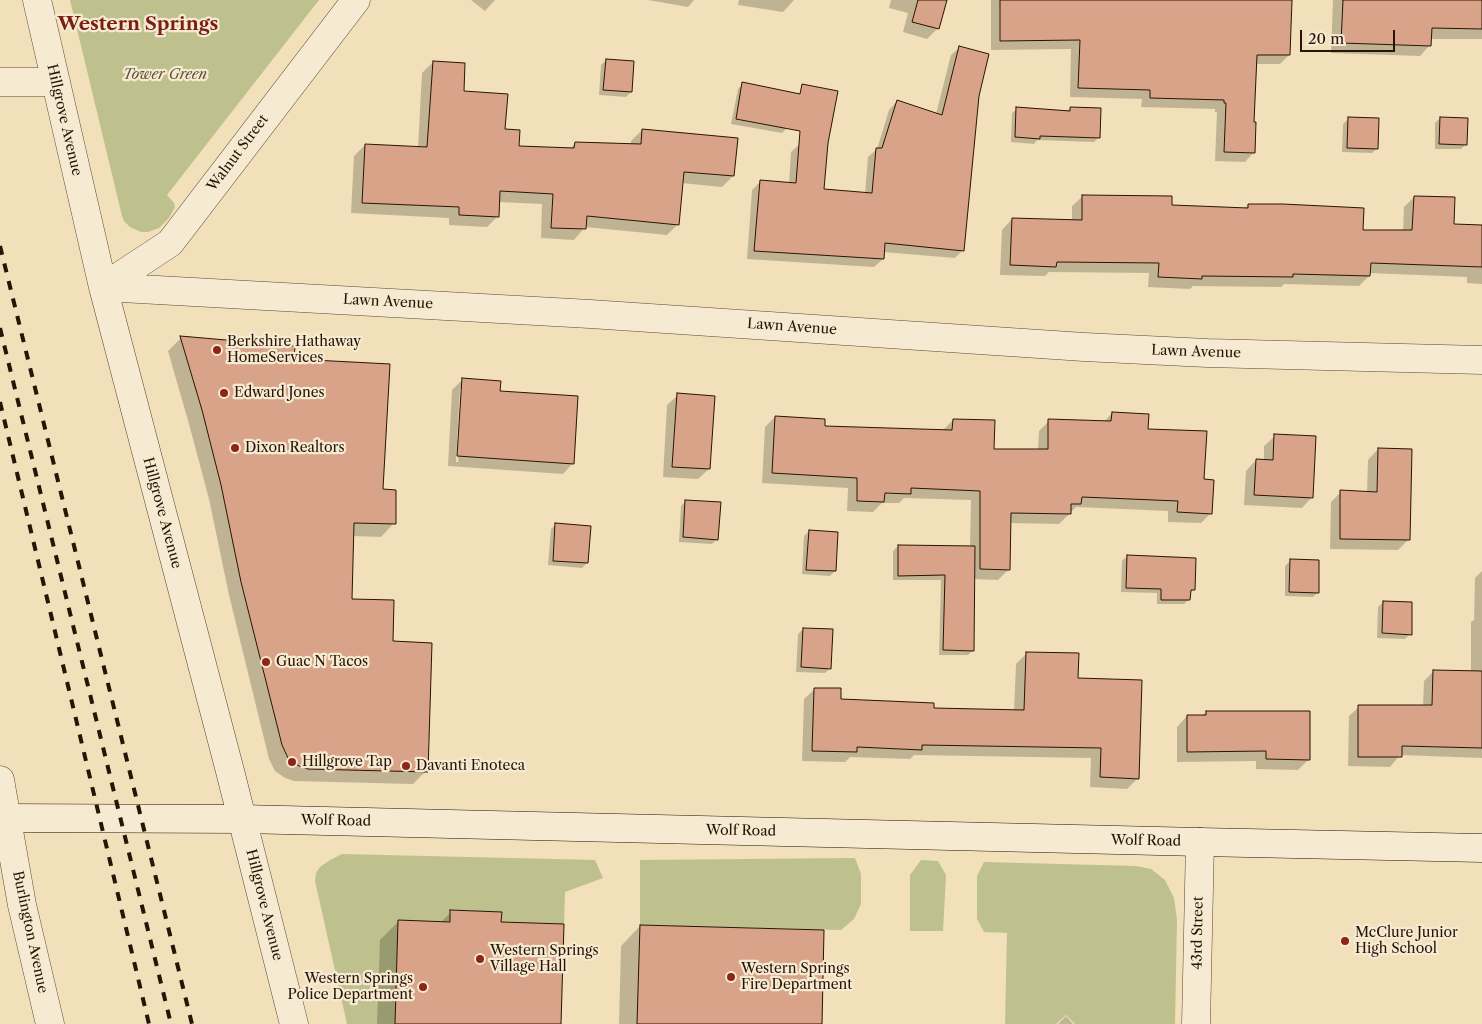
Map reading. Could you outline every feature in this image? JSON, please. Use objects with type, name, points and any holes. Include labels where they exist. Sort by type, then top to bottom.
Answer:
[{"type":"street","name":"Hillgrove Avenue","points":[[37,0],[103,287],[294,1024]]},
{"type":"street","name":"Walnut Street","points":[[103,287],[170,243],[356,0]]},
{"type":"street","points":[[0,82],[56,82]]},
{"type":"street","name":"Lawn Avenue","points":[[103,287],[562,312],[1207,354],[1482,360]]},
{"type":"street","name":"Burlington Avenue","points":[[0,780],[3,818],[50,1024]]},
{"type":"street","name":"Wolf Road","points":[[3,818],[242,819],[1482,848]]},
{"type":"street","name":"43rd Street","points":[[1196,1024],[1200,842]]},
{"type":"green space","name":"Tower Green","points":[[70,0],[319,0],[167,195],[175,207],[169,218],[159,228],[148,232],[141,232],[130,227],[122,216]]},
{"type":"green space","points":[[342,854],[595,860],[603,878],[565,892],[564,924],[501,922],[501,912],[451,910],[450,922],[398,920],[395,1024],[347,1024],[315,881],[316,873],[320,867]]},
{"type":"green space","points":[[855,858],[861,874],[861,904],[854,919],[841,930],[640,925],[640,860]]},
{"type":"green space","points":[[921,860],[938,861],[946,875],[943,931],[910,931],[910,875]]},
{"type":"green space","points":[[984,862],[1136,866],[1151,869],[1165,880],[1174,898],[1177,920],[1175,1024],[1075,1024],[1066,1015],[1056,1024],[1005,1024],[1007,933],[984,932],[977,919],[977,876]]},
{"type":"building","points":[[918,0],[947,0],[939,29],[912,22]]},
{"type":"building","points":[[1000,0],[1292,0],[1290,55],[1257,55],[1254,122],[1256,122],[1255,153],[1224,152],[1226,103],[1224,103],[1224,100],[1150,98],[1150,90],[1078,88],[1080,40],[1000,41]]},
{"type":"building","points":[[1343,0],[1482,0],[1482,29],[1432,28],[1431,46],[1341,43]]},
{"type":"building","points":[[959,46],[989,54],[979,96],[964,251],[885,243],[884,259],[754,251],[760,180],[796,183],[800,131],[736,119],[742,82],[800,94],[802,84],[838,91],[828,143],[824,189],[872,193],[876,148],[882,148],[897,100],[942,115]]},
{"type":"building","points":[[606,59],[634,61],[632,92],[603,90]]},
{"type":"building","points":[[433,61],[465,63],[464,91],[508,94],[505,129],[520,130],[519,146],[574,148],[575,142],[641,144],[642,129],[738,138],[734,176],[684,172],[679,225],[587,216],[586,229],[551,228],[553,194],[500,191],[499,217],[459,215],[459,207],[362,203],[365,144],[427,147]]},
{"type":"building","points":[[1016,107],[1070,111],[1070,107],[1101,108],[1100,138],[1040,136],[1040,139],[1015,137]]},
{"type":"building","points":[[1348,117],[1379,118],[1378,149],[1347,148]]},
{"type":"building","points":[[1440,117],[1468,118],[1467,145],[1439,144]]},
{"type":"building","points":[[1082,195],[1172,196],[1172,205],[1248,208],[1248,204],[1283,204],[1364,208],[1363,230],[1412,230],[1414,196],[1455,197],[1454,224],[1482,225],[1482,267],[1371,263],[1370,276],[1293,274],[1293,277],[1202,276],[1202,279],[1158,277],[1159,263],[1057,262],[1056,267],[1010,265],[1012,218],[1082,220]]},
{"type":"building","points":[[180,336],[295,346],[294,359],[390,364],[383,489],[396,490],[396,524],[354,523],[352,599],[394,600],[393,641],[432,643],[428,772],[308,769],[299,766],[288,758],[282,745],[241,582],[221,485],[202,410]]},
{"type":"building","points":[[462,378],[501,381],[500,391],[578,396],[574,464],[457,456]]},
{"type":"building","points":[[677,393],[715,396],[710,469],[672,467]]},
{"type":"building","points":[[1112,412],[1149,414],[1148,429],[1207,431],[1204,479],[1214,480],[1212,514],[1177,512],[1178,501],[1082,497],[1081,504],[1071,504],[1071,514],[1011,513],[1010,570],[980,569],[980,491],[911,488],[911,494],[885,493],[884,502],[857,501],[857,478],[772,473],[775,416],[825,419],[825,426],[952,430],[953,419],[995,420],[994,449],[1048,449],[1048,419],[1111,421]]},
{"type":"building","points":[[1274,434],[1316,436],[1313,498],[1254,495],[1256,459],[1273,460]]},
{"type":"building","points":[[1378,448],[1412,449],[1410,540],[1340,539],[1340,490],[1377,492]]},
{"type":"building","points":[[685,500],[721,502],[718,540],[683,537]]},
{"type":"building","points":[[555,523],[591,526],[588,563],[553,561]]},
{"type":"building","points":[[809,530],[838,532],[836,571],[806,570]]},
{"type":"building","points":[[898,545],[975,546],[974,651],[943,650],[945,575],[898,576]]},
{"type":"building","points":[[1127,555],[1196,558],[1195,590],[1191,590],[1190,600],[1161,600],[1161,589],[1126,588]]},
{"type":"building","points":[[1290,559],[1319,560],[1319,593],[1289,592]]},
{"type":"building","points":[[1383,601],[1412,602],[1412,635],[1382,633]]},
{"type":"building","points":[[803,628],[833,629],[831,669],[801,667]]},
{"type":"building","points":[[1026,652],[1079,653],[1078,678],[1142,680],[1139,779],[1100,777],[1101,748],[922,745],[922,750],[857,747],[857,752],[812,751],[814,688],[841,688],[841,699],[934,703],[934,708],[1024,710]]},
{"type":"building","points":[[1433,670],[1482,671],[1482,748],[1402,746],[1402,757],[1358,757],[1358,705],[1432,705]]},
{"type":"building","points":[[1206,711],[1310,711],[1310,760],[1266,759],[1266,751],[1187,752],[1187,715],[1206,715]]},
{"type":"building","name":"Western Springs Village Hall","points":[[450,910],[502,912],[501,922],[564,924],[561,1024],[395,1024],[398,920],[450,922]]},
{"type":"building","name":"Western Springs Fire Department","points":[[640,925],[824,930],[822,1024],[637,1024]]},
{"type":"railway","points":[[0,246],[192,1024]]},
{"type":"railway","points":[[0,328],[171,1024]]},
{"type":"railway","points":[[0,402],[149,1024]]},
{"type":"place","name":"Berkshire Hathaway HomeServices","points":[[217,350]]},
{"type":"place","name":"Edward Jones","points":[[224,393]]},
{"type":"place","name":"Dixon Realtors","points":[[235,448]]},
{"type":"place","name":"Guac N Tacos","points":[[266,662]]},
{"type":"place","name":"Hillgrove Tap","points":[[292,762]]},
{"type":"place","name":"Davanti Enoteca","points":[[406,766]]},
{"type":"place","name":"McClure Junior High School","points":[[1345,941]]},
{"type":"place","name":"Western Springs Village Hall","points":[[480,959]]},
{"type":"place","name":"Western Springs Fire Department","points":[[731,977]]},
{"type":"place","name":"Western Springs Police Department","points":[[423,987]]},
{"type":"district","name":"Western Springs","points":[[138,25]]}]
